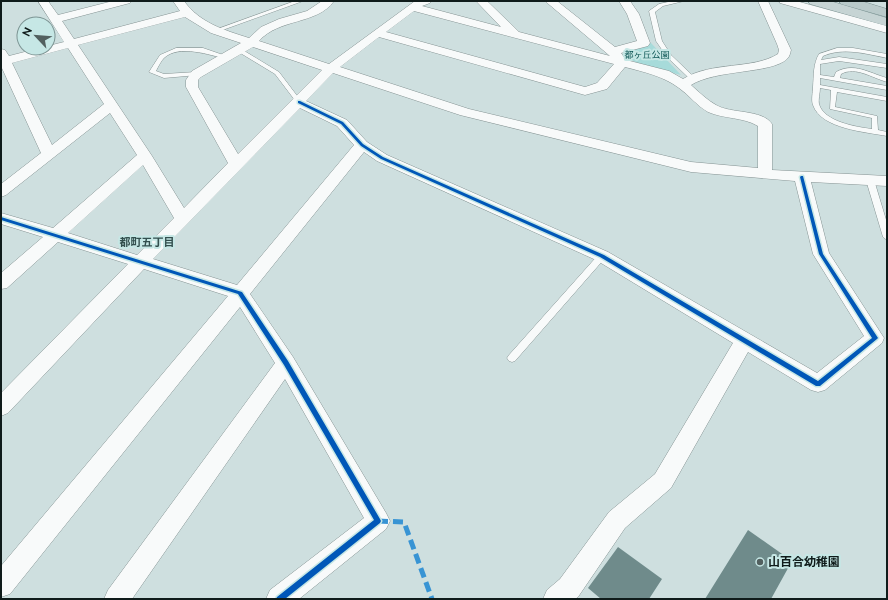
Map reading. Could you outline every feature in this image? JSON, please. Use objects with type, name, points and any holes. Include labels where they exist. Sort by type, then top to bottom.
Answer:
[{"type":"highway","points":[[815,1],[887,22]]},
{"type":"highway","points":[[846,1],[887,13]]},
{"type":"highway","points":[[882,1],[887,2]]},
{"type":"street","points":[[43,1],[53,16]]},
{"type":"street","points":[[56,19],[126,1]]},
{"type":"street","points":[[178,1],[186,13],[198,23],[245,46],[330,68],[465,112],[676,163],[716,170],[802,177],[887,181]]},
{"type":"street","points":[[236,164],[192,87],[192,80],[196,74],[245,46],[266,29],[283,21],[311,13],[321,8],[329,1]]},
{"type":"street","points":[[1,407],[140,262],[299,102],[330,68],[412,7],[426,1]]},
{"type":"street","points":[[481,1],[514,33]]},
{"type":"street","points":[[613,50],[644,42],[633,14],[624,1]]},
{"type":"street","points":[[687,81],[721,70],[767,64],[777,61],[783,56],[785,50],[783,44],[763,1]]},
{"type":"street","points":[[784,1],[887,30]]},
{"type":"street","points":[[554,2],[613,50],[622,63]]},
{"type":"street","points":[[412,7],[514,33],[687,81],[711,108],[718,111],[756,119],[765,124],[765,173]]},
{"type":"street","points":[[49,154],[3,59],[186,13]]},
{"type":"street","points":[[56,21],[183,219]]},
{"type":"street","points":[[377,33],[585,91],[602,86],[622,63]]},
{"type":"street","points":[[299,102],[342,123],[362,145],[382,158],[602,256],[818,384],[875,338],[821,254],[802,177]]},
{"type":"street","points":[[1,192],[112,106]]},
{"type":"street","points":[[1,585],[362,145]]},
{"type":"street","points":[[1,283],[144,156]]},
{"type":"street","points":[[1,218],[240,293],[286,364],[378,521],[279,599]]},
{"type":"street","points":[[556,599],[569,588],[617,520],[663,481],[744,341]]},
{"type":"street","points":[[117,599],[286,364]]},
{"type":"lane","points":[[215,31],[300,1]]},
{"type":"lane","points":[[681,1],[661,5],[652,11],[659,41],[687,81]]},
{"type":"lane","points":[[245,46],[276,73],[299,102]]},
{"type":"lane","points":[[887,56],[837,49],[821,55],[817,63],[816,104],[818,111],[826,118],[841,125],[887,134]]},
{"type":"lane","points":[[196,74],[164,76],[152,72],[162,56],[176,50],[203,50],[226,57]]},
{"type":"lane","points":[[817,63],[839,59],[887,66]]},
{"type":"lane","points":[[837,80],[838,73],[842,70],[849,69],[858,70],[887,80]]},
{"type":"lane","points":[[817,76],[887,88]]},
{"type":"lane","points":[[817,86],[887,99]]},
{"type":"lane","points":[[834,89],[832,108],[875,117],[874,132]]},
{"type":"lane","points":[[870,180],[887,237]]},
{"type":"lane","points":[[512,358],[602,256]]},
{"type":"green space","name":"都ヶ丘公園","points":[[651,43],[681,75],[644,66],[625,55],[627,50]]},
{"type":"building","name":"山百合幼稚園","points":[[748,530],[792,561],[771,599],[705,599]]},
{"type":"building","points":[[618,547],[662,579],[649,599],[601,599],[588,588]]},
{"type":"marked path","points":[[378,521],[404,522],[432,599]]},
{"type":"cycle path","points":[[299,102],[342,123],[362,145],[382,158],[602,256],[818,384],[875,338],[821,254],[802,177]]},
{"type":"cycle path","points":[[1,218],[240,293],[286,363],[378,521],[279,599]]},
{"type":"place","name":"山百合幼稚園","points":[[760,562]]},
{"type":"district","name":"都町五丁目","points":[[147,242]]}]
